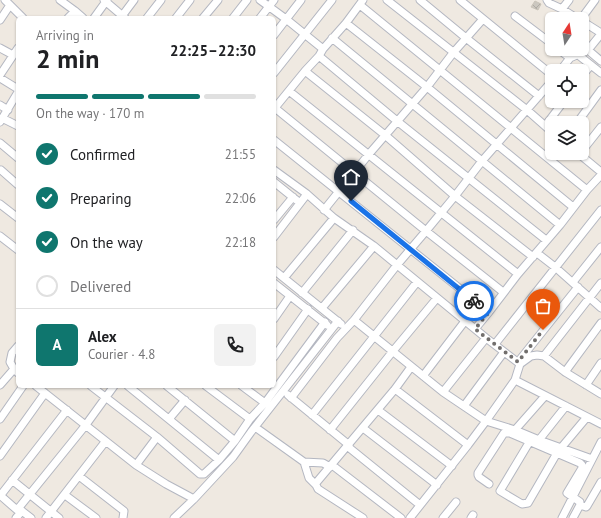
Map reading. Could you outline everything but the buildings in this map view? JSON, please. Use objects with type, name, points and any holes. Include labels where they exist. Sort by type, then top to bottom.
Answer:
[{"type":"street","points":[[60,0],[81,16]]},
{"type":"street","points":[[124,16],[134,0]]},
{"type":"street","points":[[149,16],[161,0]]},
{"type":"street","points":[[178,16],[190,0]]},
{"type":"street","points":[[205,16],[218,0]]},
{"type":"street","points":[[235,16],[247,0]]},
{"type":"street","points":[[260,0],[323,49]]},
{"type":"street","points":[[262,16],[274,0]]},
{"type":"street","points":[[276,32],[301,0]]},
{"type":"street","points":[[276,70],[332,0]]},
{"type":"street","points":[[387,0],[545,126]]},
{"type":"street","points":[[420,0],[539,96]]},
{"type":"street","points":[[460,0],[545,69]]},
{"type":"street","points":[[547,0],[567,12]]},
{"type":"street","points":[[562,9],[569,0]]},
{"type":"street","points":[[587,12],[595,0]]},
{"type":"street","points":[[95,16],[105,1],[122,16]]},
{"type":"street","points":[[276,108],[362,2],[441,70],[587,190]]},
{"type":"street","points":[[0,20],[8,3],[22,16]]},
{"type":"street","points":[[70,16],[75,11]]},
{"type":"street","points":[[515,16],[545,39]]},
{"type":"street","points":[[324,210],[369,154],[441,70],[453,53],[483,20]]},
{"type":"street","points":[[346,23],[427,87],[573,207]]},
{"type":"street","points":[[589,25],[601,34],[589,49]]},
{"type":"street","points":[[332,38],[560,225]]},
{"type":"street","points":[[0,48],[13,55]]},
{"type":"street","points":[[0,75],[16,51]]},
{"type":"street","points":[[589,51],[601,61]]},
{"type":"street","points":[[319,56],[397,121],[546,240]]},
{"type":"street","points":[[567,64],[574,56],[591,65],[601,73]]},
{"type":"street","points":[[305,71],[385,135],[455,196],[535,255],[555,267],[601,308]]},
{"type":"street","points":[[0,78],[16,94]]},
{"type":"street","points":[[291,398],[332,345],[455,196],[482,160],[545,89]]},
{"type":"street","points":[[582,116],[601,90]]},
{"type":"street","points":[[289,91],[518,274]]},
{"type":"street","points":[[16,97],[1,120],[16,125]]},
{"type":"street","points":[[0,105],[8,110]]},
{"type":"street","points":[[553,116],[559,108]]},
{"type":"street","points":[[276,110],[503,292]]},
{"type":"street","points":[[589,142],[601,127]]},
{"type":"street","points":[[276,142],[489,312]]},
{"type":"street","points":[[0,143],[16,155]]},
{"type":"street","points":[[475,329],[503,292],[560,225],[587,190],[600,170],[588,160]]},
{"type":"street","points":[[0,170],[16,183]]},
{"type":"street","points":[[276,171],[307,194],[334,218],[374,246],[486,338],[519,363]]},
{"type":"street","points":[[276,184],[300,203]]},
{"type":"street","points":[[276,234],[307,194]]},
{"type":"street","points":[[276,218],[293,197]]},
{"type":"street","points":[[0,204],[16,216]]},
{"type":"street","points":[[494,344],[601,210]]},
{"type":"street","points":[[284,278],[334,218]]},
{"type":"street","points":[[302,293],[353,230]]},
{"type":"street","points":[[0,236],[16,248]]},
{"type":"street","points":[[322,308],[374,246]]},
{"type":"street","points":[[410,518],[468,445],[515,380],[519,363],[601,247]]},
{"type":"street","points":[[276,272],[346,328]]},
{"type":"street","points":[[312,415],[417,282]]},
{"type":"street","points":[[544,356],[601,283]]},
{"type":"street","points":[[276,286],[325,322],[332,329]]},
{"type":"street","points":[[276,316],[290,296]]},
{"type":"street","points":[[330,430],[437,298]]},
{"type":"street","points":[[276,354],[308,309]]},
{"type":"street","points":[[354,320],[443,392],[486,421],[516,430],[539,440],[580,463],[582,468],[567,492],[567,494],[580,502],[580,505],[587,506],[601,482]]},
{"type":"street","points":[[174,518],[233,457],[250,429],[284,390],[338,321]]},
{"type":"street","points":[[423,376],[465,321]]},
{"type":"street","points":[[325,322],[276,382],[291,398],[420,505]]},
{"type":"street","points":[[565,372],[601,324]]},
{"type":"street","points":[[443,392],[486,338]]},
{"type":"street","points":[[324,339],[332,345]]},
{"type":"street","points":[[0,385],[16,371],[10,362],[10,358],[16,348]]},
{"type":"street","points":[[464,406],[504,352]]},
{"type":"street","points":[[519,363],[531,356],[544,356],[565,372],[601,394]]},
{"type":"street","points":[[586,385],[601,363]]},
{"type":"street","points":[[316,485],[319,479],[378,410],[412,367]]},
{"type":"street","points":[[515,380],[601,424]]},
{"type":"street","points":[[0,419],[22,388]]},
{"type":"street","points":[[39,388],[136,465],[166,484],[194,499]]},
{"type":"street","points":[[94,388],[157,437],[200,474],[208,472],[235,441],[250,429]]},
{"type":"street","points":[[16,518],[29,494],[86,426],[113,388]]},
{"type":"street","points":[[130,388],[219,460]]},
{"type":"street","points":[[170,388],[235,441]]},
{"type":"street","points":[[209,388],[250,419]]},
{"type":"street","points":[[245,388],[265,403]]},
{"type":"street","points":[[250,429],[250,419],[265,403],[273,388]]},
{"type":"street","points":[[395,389],[468,445]]},
{"type":"street","points":[[0,456],[45,393]]},
{"type":"street","points":[[516,430],[545,396]]},
{"type":"street","points":[[169,419],[185,400]]},
{"type":"street","points":[[539,440],[566,406]]},
{"type":"street","points":[[31,518],[20,510],[17,510],[0,496],[3,486],[12,480],[67,410]]},
{"type":"street","points":[[378,410],[452,466]]},
{"type":"street","points":[[530,441],[500,491],[522,504],[528,503],[559,450],[587,417]]},
{"type":"street","points":[[363,428],[437,485]]},
{"type":"street","points":[[250,429],[304,462],[324,463],[331,466],[401,518]]},
{"type":"street","points":[[489,484],[478,476],[504,433],[510,432],[530,441],[592,459]]},
{"type":"street","points":[[136,465],[157,437]]},
{"type":"street","points":[[46,518],[105,442]]},
{"type":"street","points":[[562,518],[601,442]]},
{"type":"street","points":[[304,462],[309,478],[318,489],[362,518]]},
{"type":"street","points":[[79,476],[124,511],[123,518]]},
{"type":"street","points":[[12,480],[59,518]]},
{"type":"street","points":[[65,495],[96,518]]},
{"type":"street","points":[[444,518],[456,502]]},
{"type":"street","points":[[573,518],[580,505]]},
{"type":"way so far","points":[[474,301],[489,312],[475,329],[518,362],[543,330]]},
{"type":"route","points":[[351,201],[474,301]]}]
